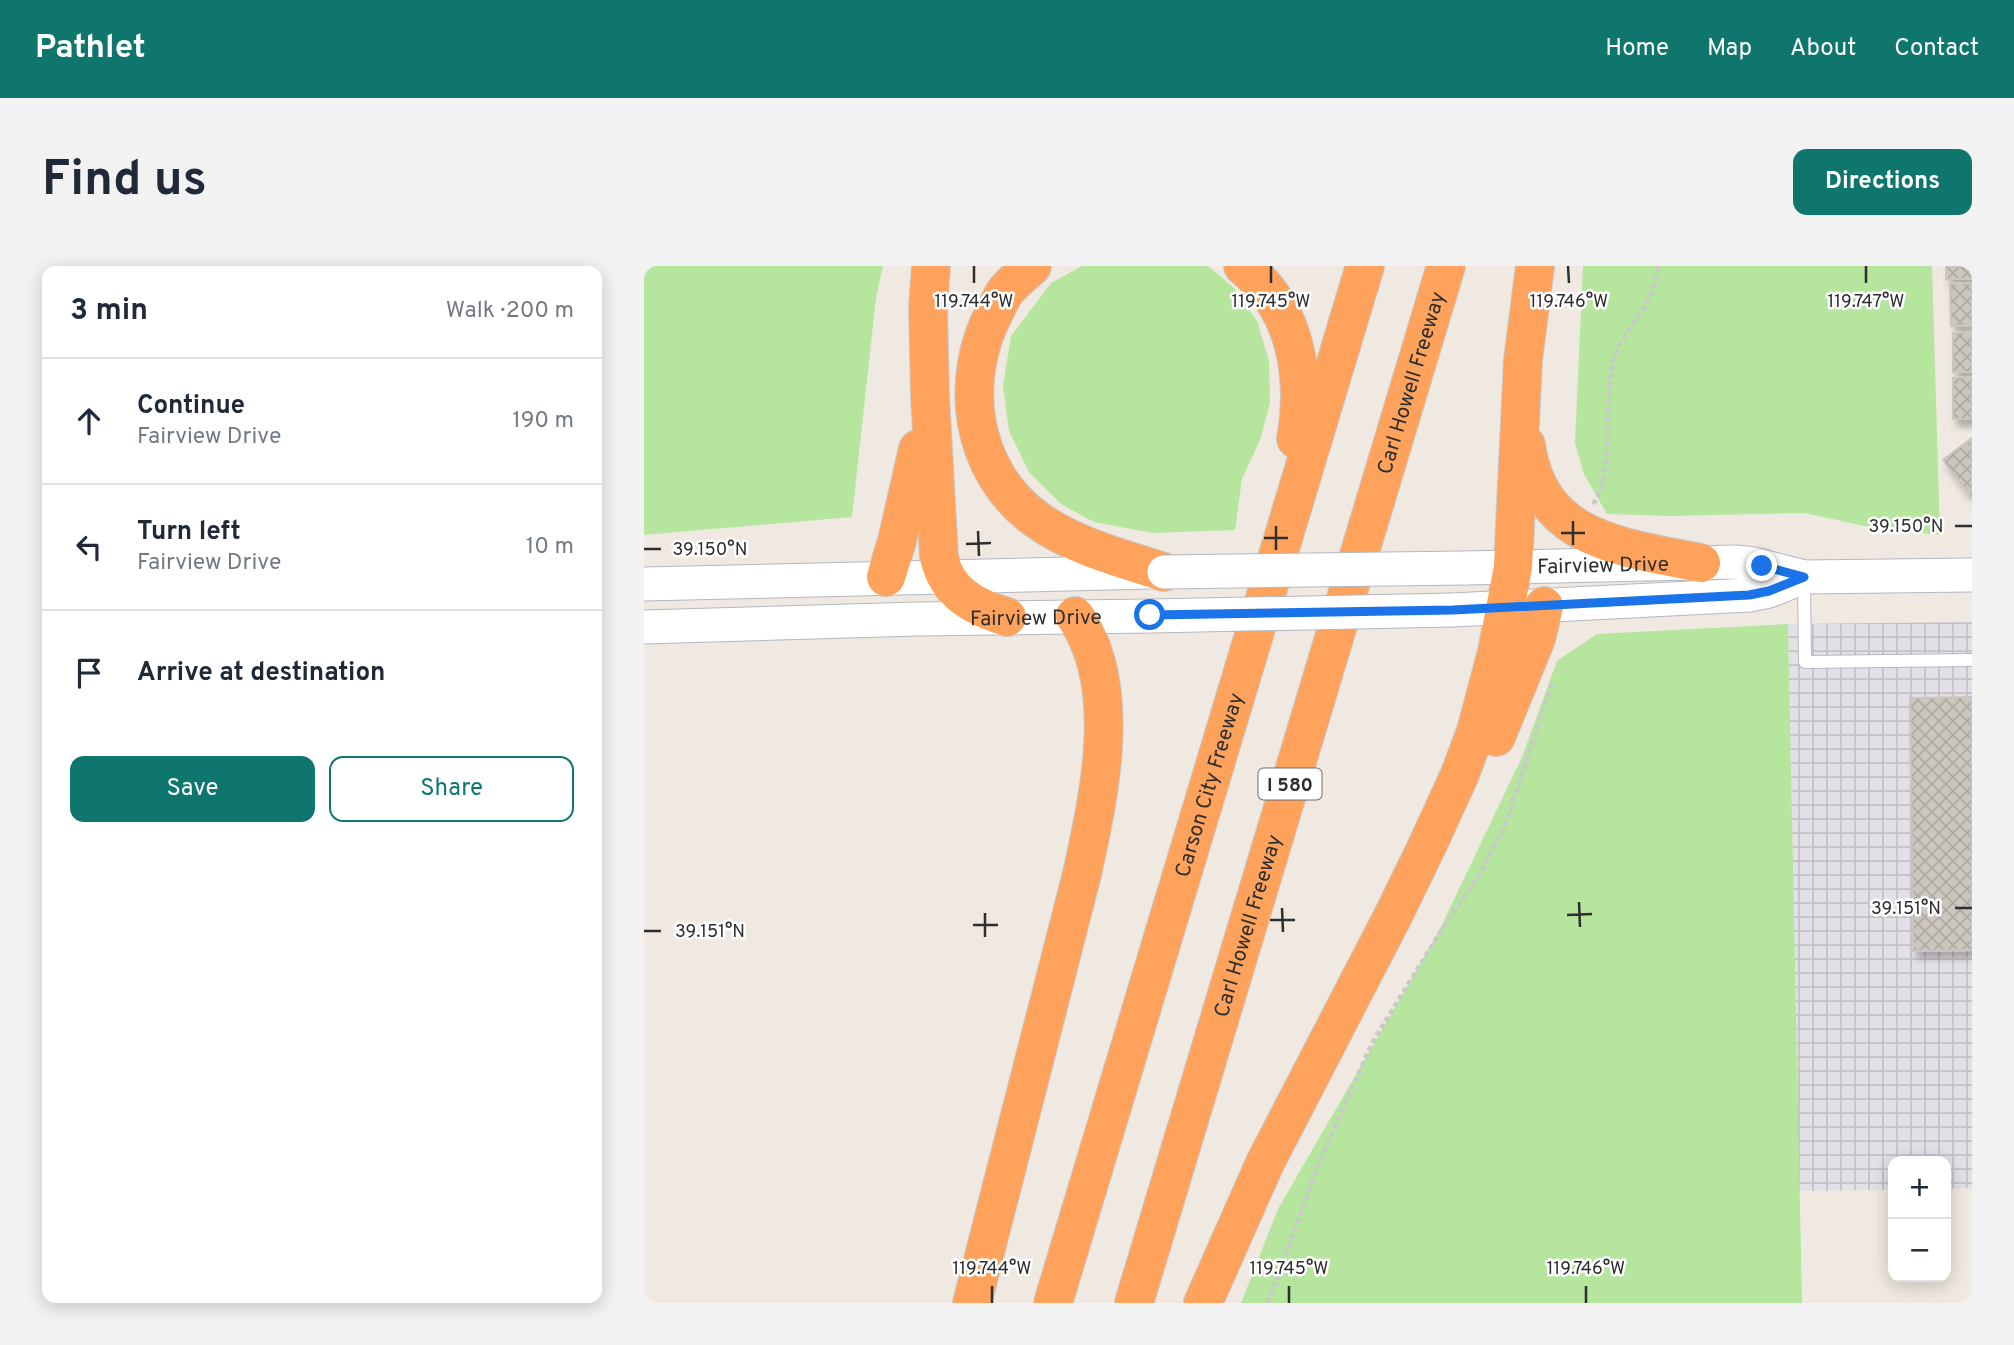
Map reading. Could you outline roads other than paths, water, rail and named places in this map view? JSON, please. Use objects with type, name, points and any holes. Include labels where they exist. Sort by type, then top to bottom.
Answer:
[{"type":"highway","points":[[931,266],[928,297],[930,396],[936,533],[944,576],[965,598],[984,609],[1007,617]]},
{"type":"highway","points":[[1032,266],[1005,292],[987,326],[976,360],[973,393],[977,430],[987,456],[994,472],[1018,504],[1051,529],[1090,547],[1164,572]]},
{"type":"highway","points":[[1243,266],[1256,276],[1277,304],[1293,337],[1300,372],[1301,401],[1289,478],[1248,657]]},
{"type":"highway","name":"Carson City Freeway","points":[[1053,1303],[1365,266]]},
{"type":"highway","name":"Carl Howell Freeway","points":[[1134,1303],[1446,266]]},
{"type":"highway","points":[[1203,1303],[1270,1152],[1394,914],[1471,745],[1486,693],[1513,567],[1525,332],[1535,266]]},
{"type":"highway","points":[[1521,394],[1526,446],[1534,480],[1549,504],[1569,525],[1611,544],[1701,563]]},
{"type":"highway","points":[[886,577],[906,506],[930,396]]},
{"type":"highway","points":[[1394,914],[1430,868],[1468,800],[1536,639],[1544,606]]},
{"type":"highway","points":[[972,1303],[1077,894],[1096,805],[1102,741],[1102,683],[1095,653],[1075,616]]},
{"type":"main road","name":"Fairview Drive","points":[[644,584],[886,577],[1701,563],[1754,564],[1804,577],[1972,575]]},
{"type":"main road","name":"Fairview Drive","points":[[644,626],[1506,608],[1749,595],[1769,591],[1804,577]]},
{"type":"lane","points":[[1804,577],[1805,662],[1972,660]]}]
